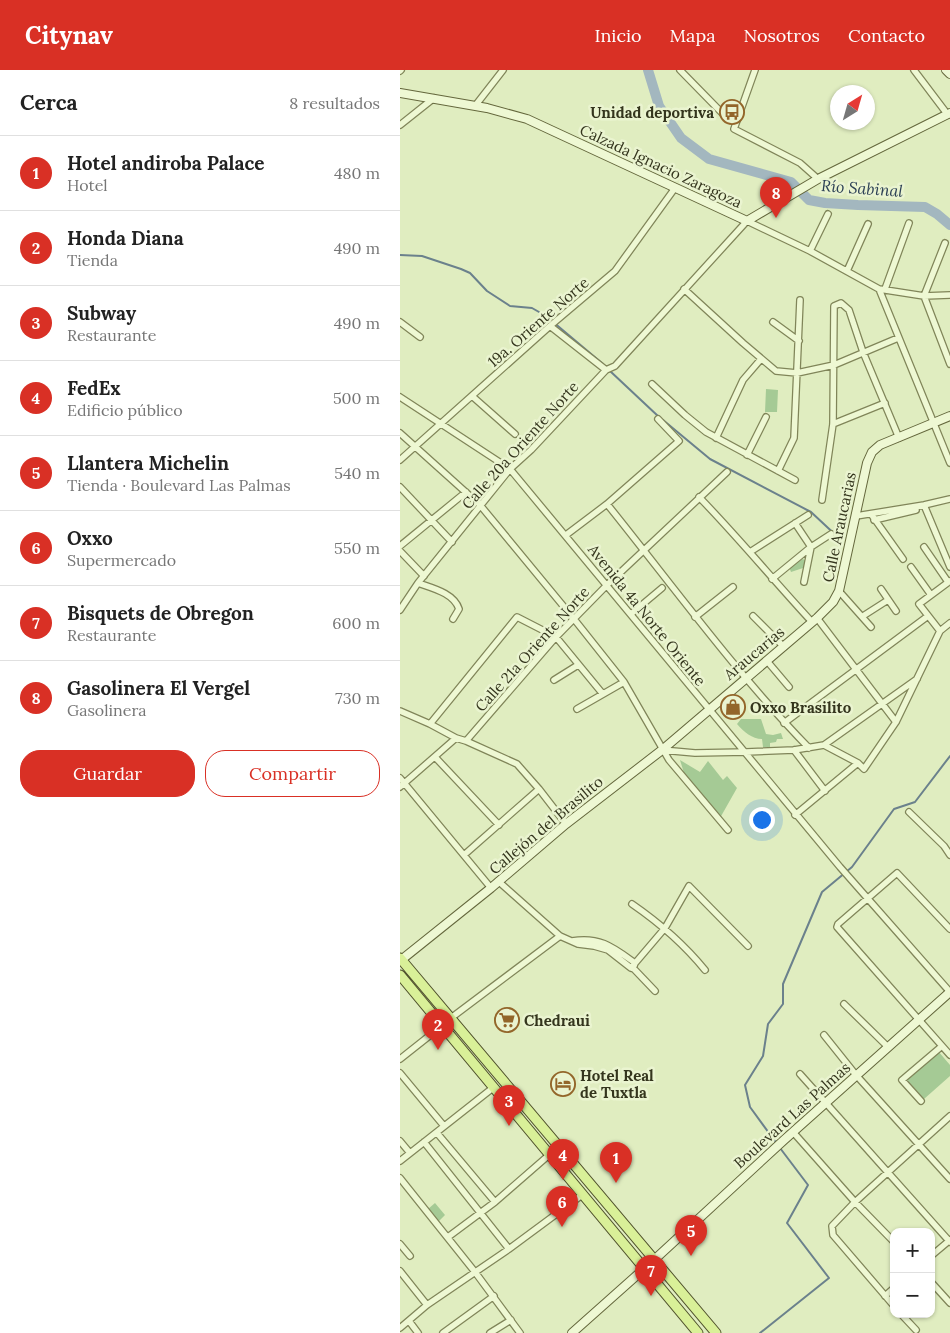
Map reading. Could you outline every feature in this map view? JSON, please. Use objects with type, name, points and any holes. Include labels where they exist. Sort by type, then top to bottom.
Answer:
[{"type":"main road","points":[[401,960],[716,1333]]},
{"type":"main road","points":[[400,974],[698,1333]]},
{"type":"main road","points":[[454,1039],[463,1032]]},
{"type":"street","points":[[475,106],[503,70]]},
{"type":"street","points":[[680,70],[726,117],[737,122]]},
{"type":"street","points":[[755,70],[734,129],[800,163],[815,181]]},
{"type":"street","points":[[914,70],[949,114]]},
{"type":"street","points":[[946,70],[950,74]]},
{"type":"street","name":"Calzada Ignacio Zaragoza","points":[[400,93],[475,106],[527,119],[747,221],[815,181],[949,114]]},
{"type":"street","points":[[400,125],[434,98]]},
{"type":"street","name":"19a. Oriente Norte","points":[[400,460],[551,325],[615,271],[675,188]]},
{"type":"street","points":[[810,252],[828,214]]},
{"type":"street","points":[[747,221],[882,289],[924,296],[950,294]]},
{"type":"street","name":"Calle 20a Oriente Norte","points":[[400,610],[418,583],[510,469],[531,450],[607,370],[615,366],[747,221]]},
{"type":"street","points":[[909,223],[882,289],[898,338],[950,463]]},
{"type":"street","points":[[847,271],[868,224]]},
{"type":"street","points":[[945,243],[924,296],[950,364]]},
{"type":"street","points":[[684,289],[776,371],[798,373],[834,364],[898,338]]},
{"type":"street","points":[[778,471],[794,438],[800,300]]},
{"type":"street","points":[[822,500],[833,424],[834,306],[841,303],[849,310],[863,352],[899,438],[950,416]]},
{"type":"street","points":[[400,322],[420,337]]},
{"type":"street","points":[[772,322],[799,341]]},
{"type":"street","points":[[551,325],[607,370]]},
{"type":"street","points":[[716,438],[743,380],[761,359]]},
{"type":"street","points":[[652,384],[685,415],[716,438],[795,480]]},
{"type":"street","points":[[472,396],[515,434]]},
{"type":"street","name":"Avenida 4a Norte Oriente","points":[[400,397],[510,469],[746,752],[848,878],[950,992]]},
{"type":"street","points":[[833,424],[885,403]]},
{"type":"street","points":[[746,455],[766,417]]},
{"type":"street","points":[[566,535],[607,504],[679,441],[658,419]]},
{"type":"street","points":[[400,433],[480,505],[624,682],[669,760],[728,830]]},
{"type":"street","name":"Calle Araucarias","points":[[815,620],[833,602],[839,591],[867,464],[872,452],[880,445],[899,438]]},
{"type":"street","name":"Calle 21a Oriente Norte","points":[[466,741],[574,619],[607,585],[727,472]]},
{"type":"street","points":[[400,487],[452,542]]},
{"type":"street","points":[[400,546],[466,492]]},
{"type":"street","points":[[699,497],[733,532],[772,579],[815,620],[858,670],[896,722]]},
{"type":"street","points":[[856,516],[872,517],[925,507],[950,499]]},
{"type":"street","points":[[607,504],[746,678],[784,723],[809,748]]},
{"type":"street","points":[[925,507],[950,567]]},
{"type":"street","points":[[750,552],[808,515]]},
{"type":"street","points":[[872,517],[902,559]]},
{"type":"street","points":[[795,523],[811,547],[804,582]]},
{"type":"street","points":[[772,579],[811,547],[831,534]]},
{"type":"street","points":[[924,547],[949,581],[920,604],[940,631]]},
{"type":"street","points":[[400,551],[424,576]]},
{"type":"street","points":[[910,567],[931,595]]},
{"type":"street","points":[[418,583],[455,600],[459,609],[453,619]]},
{"type":"street","points":[[696,617],[733,587]]},
{"type":"street","points":[[630,614],[662,588]]},
{"type":"street","points":[[881,589],[896,611]]},
{"type":"street","points":[[839,591],[863,616],[870,627]]},
{"type":"street","points":[[863,616],[888,600]]},
{"type":"street","points":[[753,616],[784,647]]},
{"type":"street","points":[[784,723],[858,670],[928,616]]},
{"type":"street","points":[[430,724],[517,617],[556,638],[602,694]]},
{"type":"street","name":"Araucarias","points":[[710,710],[815,620]]},
{"type":"street","points":[[824,745],[858,763],[864,769],[896,722],[940,631],[950,623]]},
{"type":"street","points":[[767,661],[789,687]]},
{"type":"street","points":[[554,680],[578,665]]},
{"type":"street","points":[[662,750],[695,753],[746,752],[794,750],[824,745],[917,679]]},
{"type":"street","points":[[577,709],[624,682]]},
{"type":"street","name":"Callejón del Brasilito","points":[[401,960],[491,888],[566,824],[662,750],[710,710]]},
{"type":"street","points":[[400,711],[516,764],[566,824]]},
{"type":"street","points":[[456,738],[401,783],[491,888]]},
{"type":"street","points":[[794,750],[825,791]]},
{"type":"street","points":[[435,756],[499,825]]},
{"type":"street","points":[[796,815],[858,763]]},
{"type":"street","points":[[464,855],[539,790]]},
{"type":"street","points":[[909,812],[947,847],[950,855]]},
{"type":"street","points":[[950,929],[897,873],[836,927],[950,1055]]},
{"type":"street","points":[[498,881],[560,936],[578,944],[608,950],[633,967],[655,992]]},
{"type":"street","points":[[633,967],[665,928],[689,886],[748,946]]},
{"type":"street","points":[[632,904],[665,928],[705,970]]},
{"type":"street","points":[[451,1018],[560,936]]},
{"type":"street","name":"Boulevard Las Palmas","points":[[572,1333],[950,992]]},
{"type":"street","points":[[844,1004],[888,1047]]},
{"type":"street","points":[[400,1059],[442,1025]]},
{"type":"street","points":[[824,1035],[856,1075],[950,1179]]},
{"type":"street","points":[[921,1101],[902,1080],[942,1046]]},
{"type":"street","points":[[400,1074],[444,1126]]},
{"type":"street","points":[[800,1074],[950,1241],[935,1253]]},
{"type":"street","points":[[400,1161],[494,1087]]},
{"type":"street","points":[[890,1302],[833,1235],[832,1226],[855,1202],[949,1118]]},
{"type":"street","points":[[793,1132],[855,1202],[890,1238]]},
{"type":"street","points":[[436,1133],[494,1202]]},
{"type":"street","points":[[400,1141],[410,1153]]},
{"type":"street","points":[[424,1142],[509,1249]]},
{"type":"street","points":[[448,1237],[481,1213],[550,1155]]},
{"type":"street","points":[[400,1178],[494,1296],[520,1333]]},
{"type":"street","points":[[400,1328],[427,1305],[509,1249],[582,1195]]},
{"type":"street","points":[[400,1244],[410,1256]]},
{"type":"street","points":[[400,1271],[427,1305]]},
{"type":"street","points":[[935,1286],[950,1303]]},
{"type":"street","points":[[885,1296],[890,1292]]},
{"type":"street","points":[[443,1333],[494,1296]]},
{"type":"street","points":[[905,1318],[916,1330]]},
{"type":"street","points":[[490,1333],[511,1320]]},
{"type":"street","points":[[409,1321],[418,1333]]},
{"type":"green space","points":[[766,389],[778,390],[777,412],[765,412]]},
{"type":"green space","points":[[803,559],[807,562],[806,567],[791,572],[789,567]]},
{"type":"green space","points":[[741,719],[761,719],[766,734],[781,733],[783,739],[777,739],[776,742],[770,743],[770,747],[763,747],[762,739],[748,734],[737,724]]},
{"type":"green space","points":[[680,760],[700,772],[708,761],[723,780],[727,776],[737,788],[720,818],[684,773]]},
{"type":"green space","points":[[938,1051],[950,1065],[950,1076],[924,1099],[906,1079]]},
{"type":"green space","points":[[435,1203],[445,1215],[438,1222],[428,1209]]},
{"type":"waterway","name":"Río Sabinal","points":[[648,70],[659,106],[681,138],[709,159],[791,182],[809,200],[858,205],[925,207],[950,225]]},
{"type":"waterway","points":[[400,255],[422,256],[470,273],[487,291],[510,306],[532,308],[546,316],[603,364]]},
{"type":"waterway","points":[[610,371],[659,417]]},
{"type":"waterway","points":[[663,420],[710,459],[811,512],[841,540]]},
{"type":"waterway","points":[[777,1144],[750,1107],[745,1085],[763,1056],[768,1024],[783,1004],[783,984],[822,892],[852,867],[894,809],[915,802],[950,756]]},
{"type":"waterway","points":[[760,1333],[829,1278],[787,1223],[808,1185],[780,1148]]},
{"type":"place","name":"Unidad deportiva","points":[[732,112]]},
{"type":"place","name":"Gasolinera El Vergel","points":[[776,218]]},
{"type":"place","name":"Oxxo Brasilito","points":[[733,707]]},
{"type":"place","name":"Chedraui","points":[[507,1020]]},
{"type":"place","name":"Honda Diana","points":[[438,1050]]},
{"type":"place","name":"Hotel Real de Tuxtla","points":[[563,1084]]},
{"type":"place","name":"Subway","points":[[509,1126]]},
{"type":"place","name":"FedEx","points":[[563,1180]]},
{"type":"place","name":"Hotel andiroba Palace","points":[[616,1183]]},
{"type":"place","name":"Oxxo","points":[[562,1227]]},
{"type":"place","name":"Llantera Michelin","points":[[691,1256]]},
{"type":"place","name":"Bisquets de Obregon","points":[[651,1296]]}]
